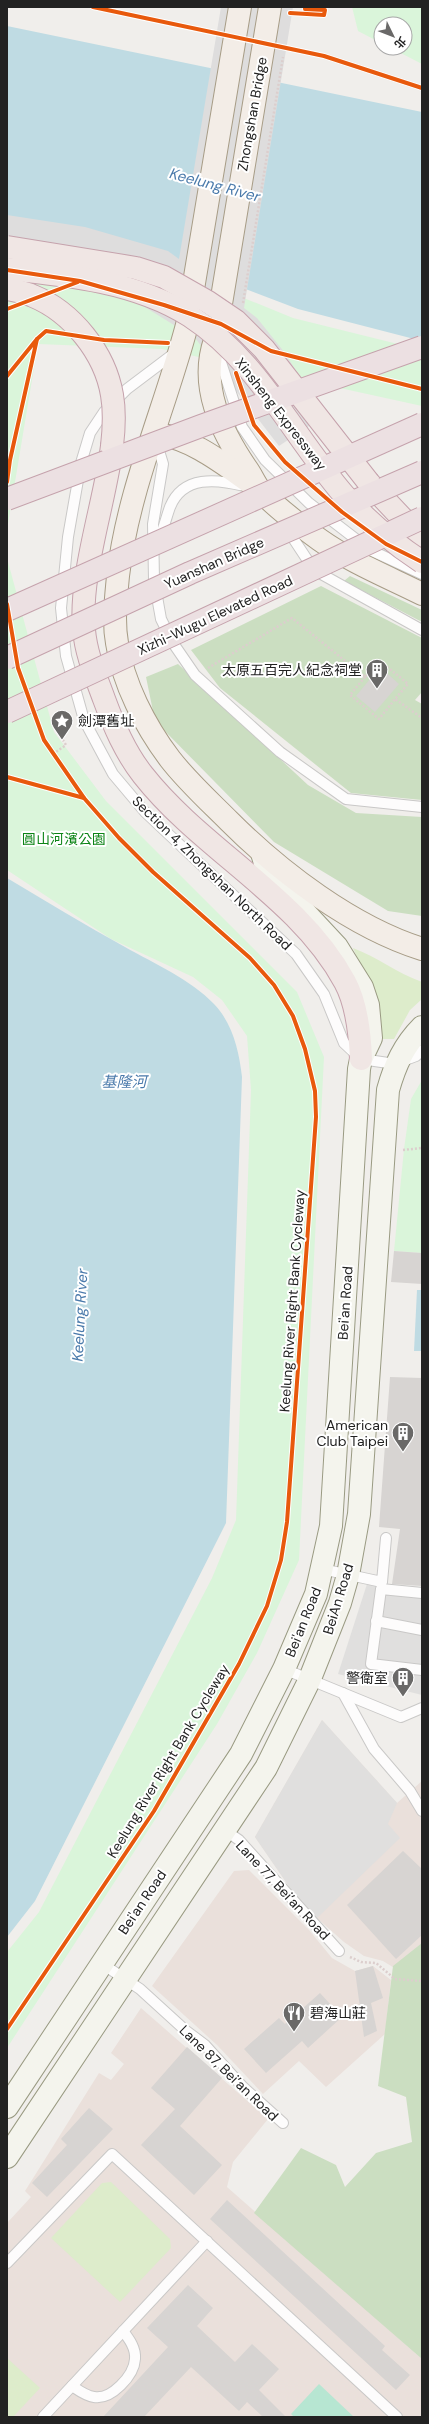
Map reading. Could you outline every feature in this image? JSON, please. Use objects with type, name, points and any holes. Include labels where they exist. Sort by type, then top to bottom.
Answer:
[{"type":"highway","name":"Xinsheng Expressway","points":[[7,247],[136,268],[164,276],[208,302],[236,322],[264,349],[369,483],[402,518],[422,536]]},
{"type":"highway","name":"Xinsheng Expressway","points":[[7,268],[109,284],[152,298],[189,316],[243,362],[331,478],[358,509],[392,540],[422,562]]},
{"type":"highway","points":[[7,289],[32,295],[58,309],[76,326],[89,341],[100,362],[112,394],[115,422],[112,446],[84,597],[84,630],[91,664],[119,737],[142,775],[172,807],[305,928],[326,952],[346,983],[354,1007],[360,1038],[361,1058]]},
{"type":"highway","points":[[7,499],[201,426],[422,347]]},
{"type":"highway","points":[[7,610],[422,424]]},
{"type":"highway","name":"Yuanshan Bridge","points":[[7,658],[190,573],[422,472]]},
{"type":"highway","points":[[369,483],[396,504],[422,518]]},
{"type":"highway","name":"Xizhi-Wugu Elevated Road","points":[[7,712],[422,518]]},
{"type":"main road","name":"Zhongshan Bridge","points":[[181,348],[187,325],[240,7]]},
{"type":"main road","name":"Zhongshan Bridge","points":[[215,337],[270,7]]},
{"type":"main road","points":[[215,337],[210,353],[209,374],[220,424],[229,442],[260,490]]},
{"type":"main road","points":[[181,348],[135,488],[121,550],[116,602],[117,643],[128,683],[141,714],[170,759],[262,852],[289,874],[364,923],[397,940],[422,949]]},
{"type":"main road","points":[[153,433],[176,438],[196,447],[260,490],[320,540],[422,594]]},
{"type":"main road","points":[[262,852],[268,873],[337,947],[362,987],[368,1005],[371,1038],[361,1058]]},
{"type":"main road","name":"Bei'an Road","points":[[348,1575],[359,1514],[388,1090],[395,1064],[409,1041],[422,1026]]},
{"type":"main road","name":"Bei'an Road","points":[[7,2107],[101,1963],[241,1754],[284,1668],[316,1594],[331,1526],[361,1058]]},
{"type":"main road","name":"BeiAn Road","points":[[309,1680],[340,1604],[348,1575]]},
{"type":"main road","points":[[7,2157],[226,1831],[266,1768],[309,1680]]},
{"type":"lane","points":[[215,337],[242,427],[264,460],[309,503],[370,550],[422,574]]},
{"type":"lane","name":"Section 4, Zhongshan North Road","points":[[181,348],[127,389],[104,412],[90,434],[81,463],[68,537],[61,608],[66,656],[84,720],[114,774],[145,812],[296,954],[324,994],[344,1043],[361,1058]]},
{"type":"lane","points":[[153,433],[163,464],[153,524],[155,548],[154,580],[161,619],[173,643],[195,675],[280,752],[346,799],[422,807]]},
{"type":"lane","points":[[155,548],[164,529],[170,506],[182,490],[200,481],[219,480],[260,490],[314,570],[422,630]]},
{"type":"lane","points":[[361,1058],[395,1064],[416,1056],[422,1050]]},
{"type":"lane","points":[[322,1570],[382,1582],[386,1538]]},
{"type":"lane","points":[[422,1593],[381,1589],[371,1664],[422,1670]]},
{"type":"lane","points":[[376,1621],[422,1630]]},
{"type":"lane","points":[[284,1668],[309,1680],[401,1717],[422,1708]]},
{"type":"lane","points":[[343,1693],[374,1749],[410,1791],[422,1811]]},
{"type":"lane","name":"Lane 77, Bei’an Road","points":[[226,1831],[239,1840],[339,1951]]},
{"type":"lane","name":"Lane 87, Bei’an Road","points":[[101,1963],[140,1989],[185,2030],[205,2045],[243,2087],[282,2123]]},
{"type":"lane","points":[[7,2263],[112,2154],[397,2417]]},
{"type":"lane","points":[[43,2417],[207,2241]]},
{"type":"lane","points":[[72,2386],[95,2398],[107,2396],[121,2384],[134,2364],[135,2358],[133,2345],[123,2331]]},
{"type":"path","points":[[242,309],[284,52]]},
{"type":"path","points":[[195,675],[292,618],[365,677]]},
{"type":"path","points":[[379,660],[408,684],[379,719],[350,695],[365,677],[379,660]]},
{"type":"path","points":[[395,699],[422,718]]},
{"type":"path","points":[[53,754],[66,746],[58,732],[73,725]]},
{"type":"path","points":[[50,750],[57,760]]},
{"type":"path","points":[[401,1150],[422,1148]]},
{"type":"path","points":[[339,1951],[361,1962],[376,1963],[395,1979],[422,1981]]},
{"type":"shaded area","points":[[367,1584],[422,1589],[422,1695],[338,1674]]},
{"type":"shaded area","points":[[322,1720],[397,1803],[422,1781],[422,1949],[396,1969],[383,1961],[364,1956],[344,1942],[317,1918],[297,1898],[255,1837]]},
{"type":"shaded area","points":[[322,1720],[397,1803],[388,1824],[400,1838],[317,1918],[297,1898],[255,1837]]},
{"type":"shaded area","points":[[249,1870],[309,1930],[332,1958],[355,1971],[373,1966],[391,1980],[385,2034],[326,2087],[299,2061],[263,2094],[217,2045],[152,1986],[234,1871]]},
{"type":"shaded area","points":[[141,2008],[268,2119],[233,2162],[227,2187],[422,2359],[422,2417],[7,2417],[7,2223],[31,2197],[25,2191],[99,2073],[111,2080],[124,2064],[111,2053]]},
{"type":"green space","points":[[352,7],[422,7],[422,64],[406,56],[413,56],[413,16],[373,16],[373,39],[358,31]]},
{"type":"green space","points":[[7,242],[153,261],[293,318],[422,350],[422,406],[162,349],[38,344],[7,530]]},
{"type":"green space","name":"圓山河濱公園","points":[[7,558],[54,732],[106,801],[297,992],[324,1057],[299,1560],[257,1653],[217,1724],[7,2048],[7,1952],[39,1912],[212,1578],[236,1520],[251,1090],[247,1036],[222,1000],[193,977],[111,939],[7,870]]},
{"type":"green space","points":[[350,576],[422,610],[422,622],[344,581]]},
{"type":"green space","points":[[321,586],[422,638],[422,692],[415,700],[422,704],[422,800],[351,793],[220,688],[191,650]]},
{"type":"green space","points":[[178,664],[308,785],[356,813],[422,817],[422,916],[388,911],[274,842],[155,721],[146,677]]},
{"type":"green space","points":[[353,948],[422,982],[422,999],[410,1010],[394,1039],[379,1039],[361,966]]},
{"type":"green space","points":[[422,1080],[422,1253],[394,1251],[404,1149],[411,1099]]},
{"type":"green space","points":[[422,1943],[422,2359],[254,2213],[301,2148],[336,2165],[345,2187],[376,2153],[412,2142],[406,2097],[378,2086],[393,1966]]},
{"type":"green space","points":[[111,2182],[170,2239],[171,2248],[120,2302],[51,2238],[102,2183]]},
{"type":"green space","points":[[7,2358],[40,2388],[13,2417],[7,2417]]},
{"type":"green space","points":[[319,2384],[354,2417],[294,2417],[291,2414]]},
{"type":"water","name":"Keelung River","points":[[7,26],[422,112],[422,341],[298,309],[157,255],[7,235]]},
{"type":"water","name":"基隆河","points":[[7,878],[95,930],[172,972],[205,995],[221,1012],[226,1020],[237,1048],[242,1077],[226,1523],[35,1901],[7,1937]]},
{"type":"water","points":[[417,1290],[422,1290],[422,1351],[414,1351]]},
{"type":"pier","points":[[221,7],[293,7],[244,308],[257,318],[285,353],[324,416],[279,446],[195,338],[135,301],[38,280],[7,278],[7,215],[85,227],[168,251],[179,259]]},
{"type":"building","name":"太原五百完人紀念祠堂","points":[[380,667],[399,684],[375,712],[356,696]]},
{"type":"building","points":[[394,1251],[422,1253],[422,1284],[391,1282]]},
{"type":"building","name":"American Club Taipei","points":[[390,1377],[422,1378],[422,1586],[392,1584],[400,1529],[379,1527]]},
{"type":"building","points":[[403,1851],[422,1869],[422,1935],[396,1959],[347,1905]]},
{"type":"building","points":[[373,1966],[383,1998],[371,2003],[377,2031],[364,2037],[355,1971]]},
{"type":"building","name":"碧海山莊","points":[[320,1993],[342,2017],[308,2048],[302,2041],[266,2073],[244,2049],[279,2018],[285,2024]]},
{"type":"building","points":[[187,2047],[222,2078],[180,2126],[222,2165],[194,2195],[141,2145],[175,2109],[151,2088]]},
{"type":"building","points":[[89,2108],[113,2129],[47,2197],[32,2183],[67,2145],[61,2139]]},
{"type":"building","points":[[227,2200],[385,2346],[382,2350],[410,2375],[396,2390],[210,2219]]},
{"type":"building","points":[[188,2285],[213,2308],[197,2326],[235,2362],[252,2344],[279,2369],[259,2390],[286,2417],[263,2417],[247,2402],[239,2411],[191,2367],[144,2417],[103,2417],[168,2347],[147,2328]]},
{"type":"cycle path","points":[[93,7],[324,56],[422,88]]},
{"type":"cycle path","points":[[290,13],[324,15],[325,10],[305,9],[305,7]]},
{"type":"cycle path","points":[[7,270],[80,281],[164,305],[221,324],[271,351],[422,389]]},
{"type":"cycle path","points":[[7,309],[78,282]]},
{"type":"cycle path","points":[[37,339],[46,331],[104,340],[168,343]]},
{"type":"cycle path","points":[[7,376],[37,339],[10,460],[7,482]]},
{"type":"cycle path","points":[[236,373],[254,425],[285,462],[342,512],[386,544],[422,562]]},
{"type":"cycle path","name":"Keelung River Right Bank Cycleway","points":[[7,604],[18,668],[44,740],[84,798],[119,838],[153,872],[250,958],[274,985],[293,1016],[305,1049],[315,1091],[316,1117],[287,1522],[281,1560],[267,1606],[239,1664],[154,1811],[7,2029]]},
{"type":"cycle path","points":[[7,777],[84,798]]},
{"type":"place","name":"太原五百完人紀念祠堂","points":[[377,690]]},
{"type":"place","name":"劍潭舊址","points":[[62,740]]},
{"type":"place","name":"American Club Taipei","points":[[403,1452]]},
{"type":"place","name":"警衛室","points":[[403,1698]]},
{"type":"place","name":"碧海山莊","points":[[294,2032]]}]
